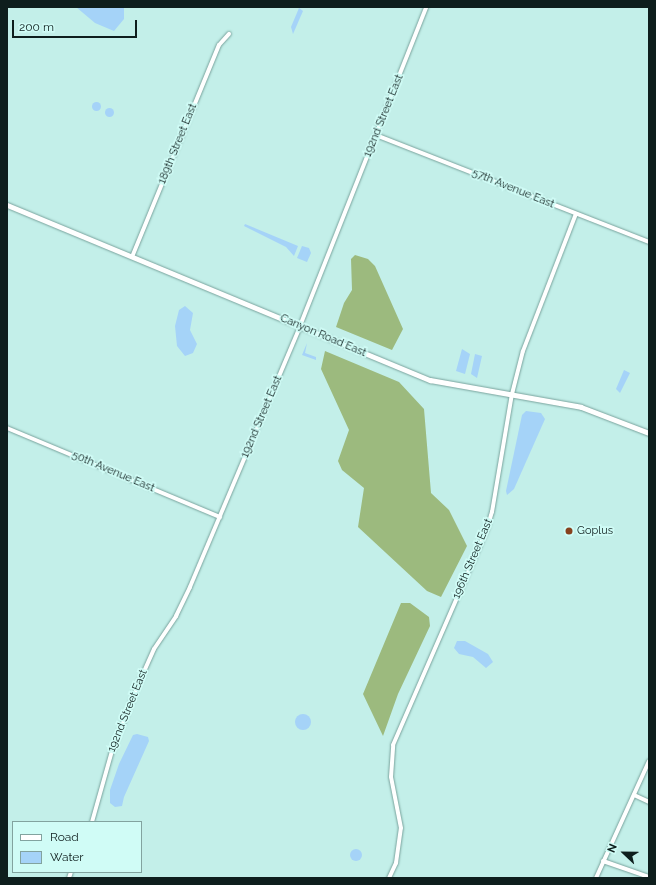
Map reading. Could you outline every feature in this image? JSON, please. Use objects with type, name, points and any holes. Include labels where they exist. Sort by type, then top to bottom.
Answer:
[{"type":"main road","name":"Canyon Road East","points":[[7,205],[430,380],[459,387],[512,394],[581,408],[649,434]]},
{"type":"street","name":"192nd Street East","points":[[92,821],[112,751],[138,685],[156,645],[185,600],[300,326],[426,7]]},
{"type":"street","name":"189th Street East","points":[[132,257],[219,46],[229,34]]},
{"type":"street","name":"57th Avenue East","points":[[376,135],[649,242]]},
{"type":"street","name":"196th Street East","points":[[389,878],[396,863],[401,828],[391,777],[393,745],[487,529],[492,512],[512,394],[527,338],[576,214]]},
{"type":"street","name":"50th Avenue East","points":[[7,428],[220,517]]},
{"type":"street","points":[[596,878],[649,761]]},
{"type":"street","points":[[634,795],[649,802]]},
{"type":"street","points":[[604,861],[649,877]]},
{"type":"green space","points":[[355,255],[368,259],[375,266],[403,329],[392,350],[336,327],[344,303],[352,290],[351,259]]},
{"type":"green space","points":[[325,351],[399,382],[424,409],[431,493],[449,510],[467,546],[441,597],[427,591],[358,527],[364,488],[342,470],[338,461],[349,430],[321,369]]},
{"type":"green space","points":[[401,603],[410,603],[429,617],[430,626],[398,694],[383,736],[363,694]]},
{"type":"water","points":[[76,7],[124,7],[124,19],[114,31],[95,23]]},
{"type":"water","points":[[299,8],[303,11],[293,34],[291,27]]},
{"type":"water","points":[[94,102],[98,102],[100,106],[98,110],[94,110],[92,108],[92,104]]},
{"type":"water","points":[[107,108],[111,108],[113,112],[111,116],[107,116],[105,114],[105,110]]},
{"type":"water","points":[[245,224],[298,246],[294,256],[286,247],[244,226]]},
{"type":"water","points":[[302,246],[309,248],[311,253],[307,262],[297,258]]},
{"type":"water","points":[[185,306],[193,313],[190,330],[197,344],[193,353],[185,356],[177,346],[175,326],[179,310]]},
{"type":"water","points":[[307,343],[305,353],[316,357],[316,360],[302,355]]},
{"type":"water","points":[[462,349],[470,354],[465,374],[456,371]]},
{"type":"water","points":[[475,354],[482,356],[477,378],[471,374]]},
{"type":"water","points":[[624,370],[630,373],[620,393],[616,389]]},
{"type":"water","points":[[526,411],[541,413],[545,419],[514,489],[507,495],[506,491],[522,415]]},
{"type":"water","points":[[457,641],[465,641],[488,654],[493,662],[486,668],[473,657],[459,654],[454,648]]},
{"type":"water","points":[[303,714],[309,716],[311,722],[309,728],[303,730],[297,728],[295,722],[297,716]]},
{"type":"water","points":[[137,734],[148,737],[149,741],[124,797],[122,806],[115,807],[110,803],[110,790],[119,764],[133,735]]},
{"type":"water","points":[[354,849],[358,849],[362,855],[358,861],[354,861],[350,857],[350,853]]},
{"type":"place","name":"Goplus","points":[[569,531]]}]
